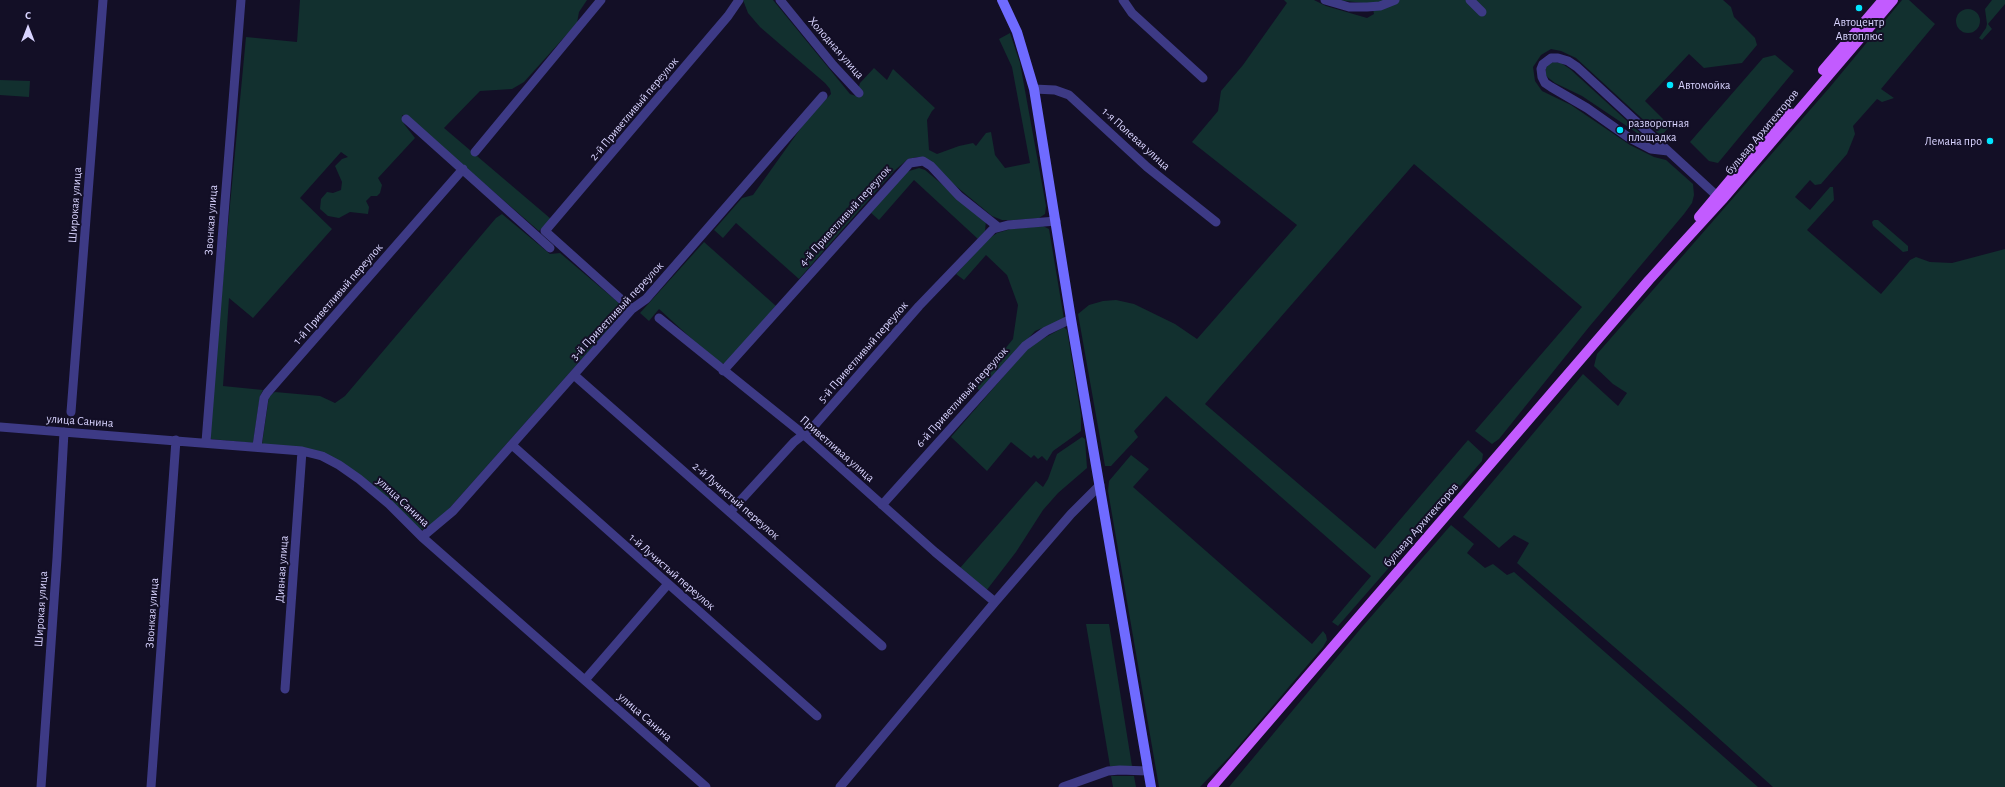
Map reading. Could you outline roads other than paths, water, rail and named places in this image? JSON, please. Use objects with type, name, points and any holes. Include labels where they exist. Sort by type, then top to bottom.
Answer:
[{"type":"main road","points":[[1002,0],[1019,37],[1034,89],[1071,319],[1151,787]]},
{"type":"main road","name":"бульвар Архитекторов","points":[[1212,787],[1650,280],[1883,0]]},
{"type":"main road","name":"бульвар Архитекторов","points":[[1719,198],[1893,0]]},
{"type":"street","name":"Широкая улица","points":[[71,412],[103,0]]},
{"type":"street","name":"Звонкая улица","points":[[206,442],[241,0]]},
{"type":"street","points":[[475,152],[601,0]]},
{"type":"street","name":"2-й Приветливый переулок","points":[[632,309],[545,231],[728,16],[739,0]]},
{"type":"street","name":"Холодная улица","points":[[780,0],[828,59],[859,93]]},
{"type":"street","points":[[1123,0],[1132,13],[1203,78]]},
{"type":"street","points":[[1325,0],[1349,7],[1366,7],[1380,6],[1395,0]]},
{"type":"street","points":[[1470,0],[1482,12]]},
{"type":"street","points":[[1668,151],[1652,149],[1628,137],[1575,100],[1551,88],[1542,78],[1541,69],[1543,64],[1551,58],[1558,58],[1568,61],[1582,72],[1668,151],[1719,198]]},
{"type":"street","name":"1-я Полевая улица","points":[[1034,89],[1055,90],[1069,95],[1147,167],[1216,222]]},
{"type":"street","name":"3-й Приветливый переулок","points":[[422,537],[453,511],[632,309],[646,299],[823,96]]},
{"type":"street","points":[[406,119],[550,248]]},
{"type":"street","name":"4-й Приветливый переулок","points":[[724,371],[910,163],[923,162],[931,166],[960,196],[998,227]]},
{"type":"street","name":"1-й Приветливый переулок","points":[[258,446],[264,398],[267,393],[462,169]]},
{"type":"street","points":[[998,227],[1056,221]]},
{"type":"street","name":"5-й Приветливый переулок","points":[[730,512],[803,434],[814,426],[919,306],[993,229],[998,227]]},
{"type":"street","name":"Приветливая улица","points":[[659,318],[803,434],[935,552],[995,602]]},
{"type":"street","name":"6-й Приветливый переулок","points":[[882,505],[1025,346],[1046,331],[1071,319]]},
{"type":"street","name":"2-й Лучистый переулок","points":[[574,375],[882,646]]},
{"type":"street","name":"улица Санина","points":[[0,427],[258,446],[302,451],[322,456],[339,464],[389,504],[422,537],[706,787]]},
{"type":"street","name":"Широкая улица","points":[[41,787],[64,432]]},
{"type":"street","name":"Звонкая улица","points":[[152,787],[176,440]]},
{"type":"street","name":"1-й Лучистый переулок","points":[[512,446],[817,716]]},
{"type":"street","name":"Дивная улица","points":[[285,689],[302,451]]},
{"type":"street","points":[[840,787],[995,602],[1071,514],[1100,485]]},
{"type":"street","points":[[585,680],[668,584]]},
{"type":"street","points":[[1063,787],[1108,771],[1148,771]]},
{"type":"place","name":"Автоцентр Автоплюс","points":[[1859,8]]},
{"type":"place","name":"Автомойка","points":[[1670,85]]},
{"type":"place","name":"разворотная площадка","points":[[1620,130]]},
{"type":"place","name":"Лемана про","points":[[1990,141]]}]
